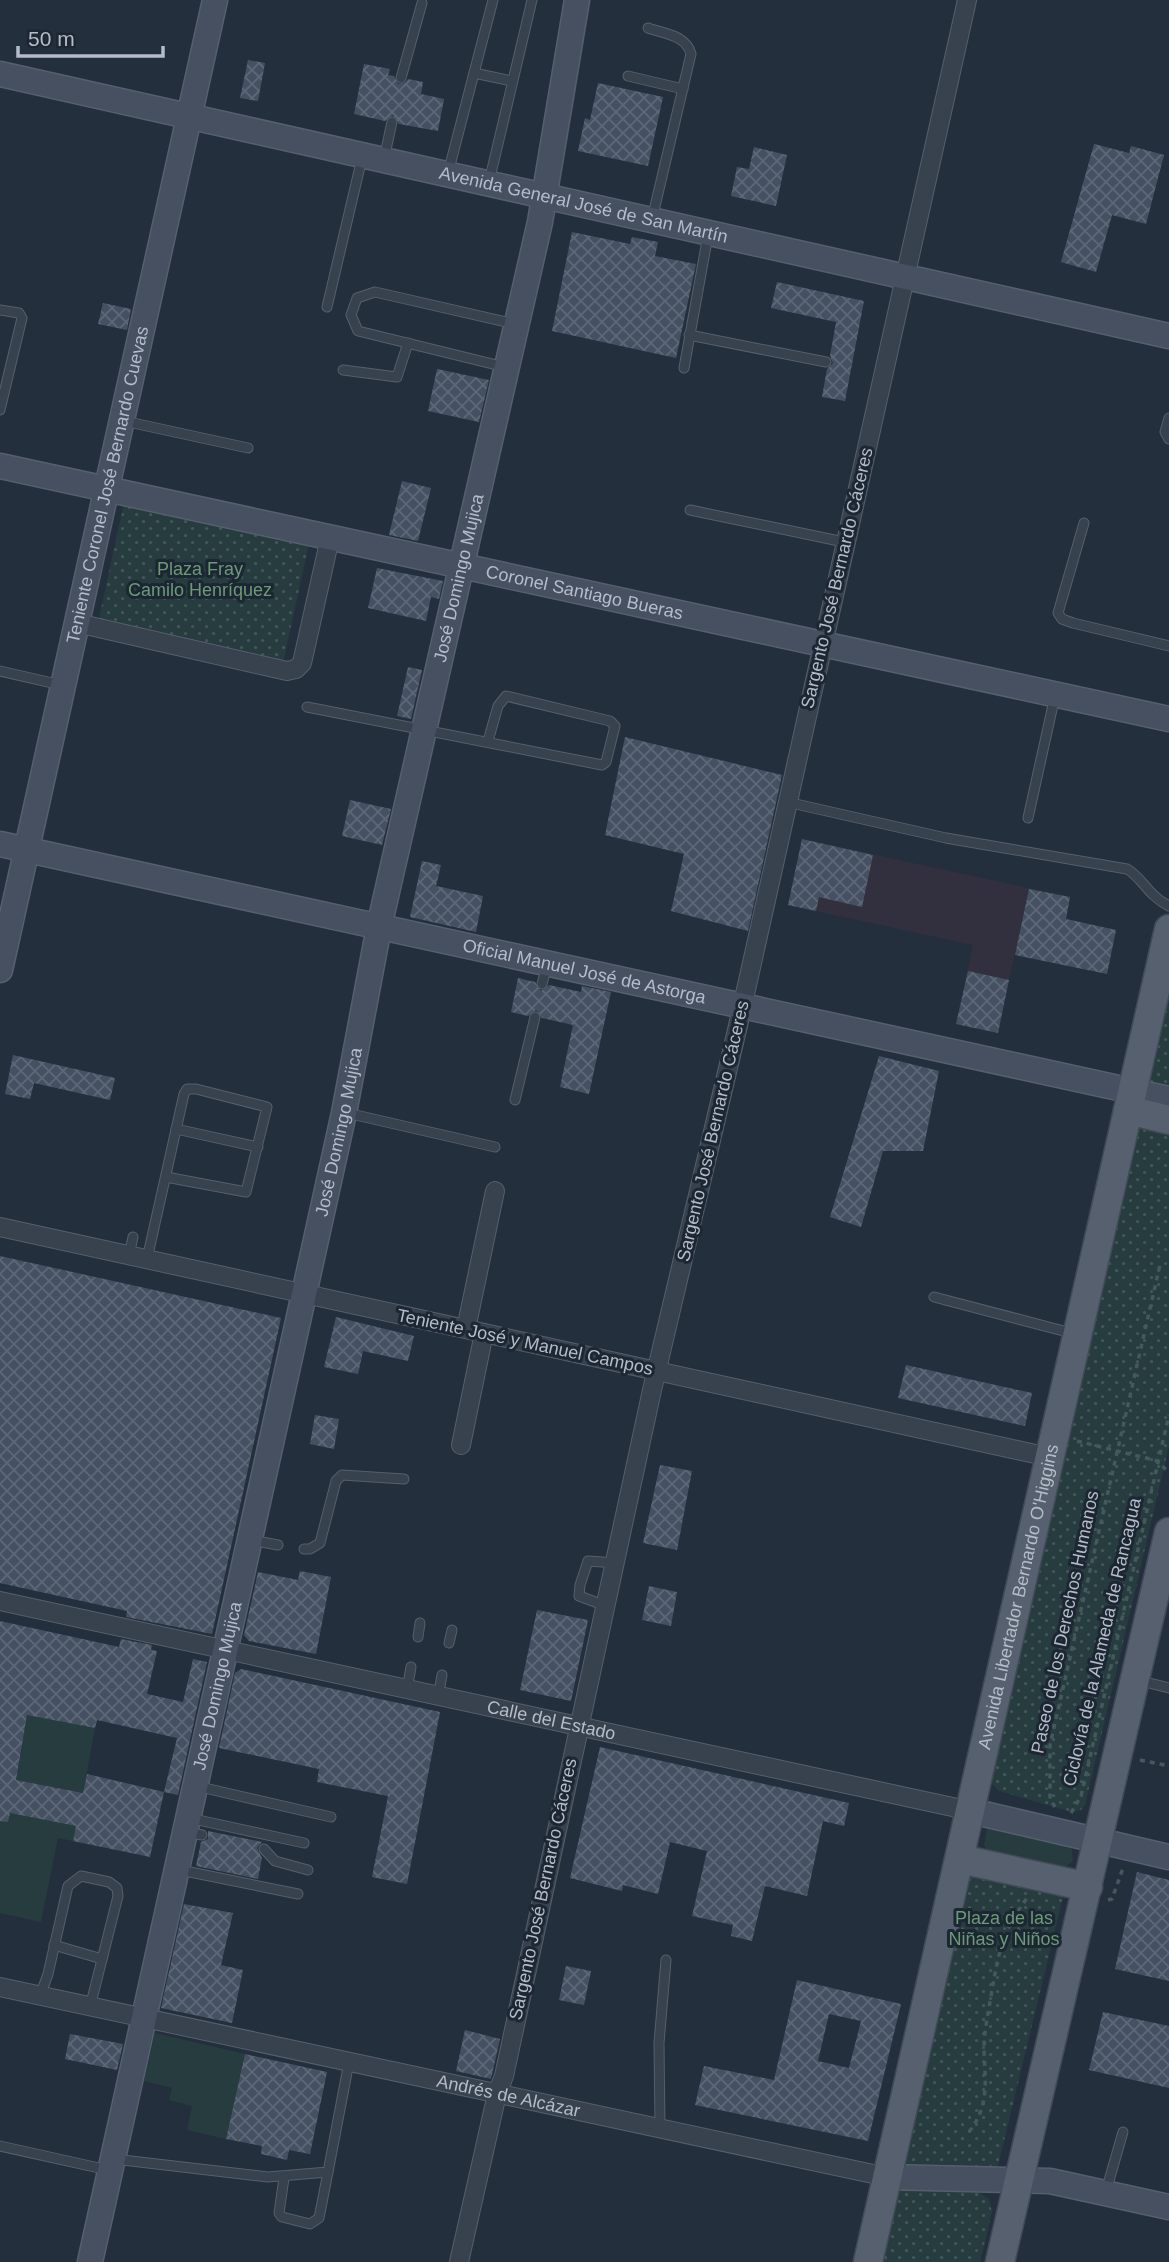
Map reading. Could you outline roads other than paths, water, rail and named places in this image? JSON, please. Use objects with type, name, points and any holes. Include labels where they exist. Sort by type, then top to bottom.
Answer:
[{"type":"main road","name":"Avenida Libertador Bernardo O'Higgins","points":[[868,2262],[1169,929]]},
{"type":"main road","points":[[1130,1101],[1169,1120]]},
{"type":"main road","points":[[1000,2262],[1169,1532]]},
{"type":"main road","points":[[960,1859],[1056,1880],[1085,1898]]},
{"type":"street","name":"Teniente Coronel José Bernardo Cuevas","points":[[0,970],[215,0]]},
{"type":"street","name":"José Domingo Mujica","points":[[90,2262],[176,1869],[192,1828],[195,1785],[249,1540],[249,1511],[304,1293],[344,1113],[379,927],[517,324],[544,198],[577,0]]},
{"type":"street","name":"Sargento José Bernardo Cáceres","points":[[460,2262],[497,2094],[504,2076],[657,1371],[967,0]]},
{"type":"street","name":"Avenida General José de San Martín","points":[[0,74],[1169,336]]},
{"type":"street","name":"Coronel Santiago Bueras","points":[[0,466],[1169,719]]},
{"type":"street","points":[[77,623],[287,671],[296,669],[302,663],[331,538]]},
{"type":"street","name":"Oficial Manuel José de Astorga","points":[[0,844],[379,927],[545,974],[741,1006],[1130,1101],[1169,1099]]},
{"type":"street","points":[[466,1329],[495,1191]]},
{"type":"street","name":"Teniente José y Manuel Campos","points":[[0,1227],[657,1371],[1052,1446]]},
{"type":"street","points":[[461,1445],[484,1333]]},
{"type":"street","name":"Calle del Estado","points":[[0,1601],[1100,1839],[1169,1857]]},
{"type":"street","name":"Andrés de Alcázar","points":[[0,1987],[887,2177],[1050,2181],[1169,2207]]},
{"type":"lane","points":[[448,175],[493,0]]},
{"type":"lane","points":[[488,184],[532,0]]},
{"type":"lane","points":[[401,78],[422,3]]},
{"type":"lane","points":[[648,28],[682,39],[689,45],[691,54],[652,221]]},
{"type":"lane","points":[[474,73],[512,81]]},
{"type":"lane","points":[[628,76],[683,89]]},
{"type":"lane","points":[[327,307],[373,158],[392,122]]},
{"type":"lane","points":[[684,368],[708,233]]},
{"type":"lane","points":[[507,368],[358,331],[351,315],[357,298],[375,292],[517,324]]},
{"type":"lane","points":[[0,310],[19,313],[22,318],[0,410]]},
{"type":"lane","points":[[689,335],[826,362]]},
{"type":"lane","points":[[343,369],[397,377],[408,343]]},
{"type":"lane","points":[[1169,418],[1165,432],[1169,439]]},
{"type":"lane","points":[[122,421],[248,448]]},
{"type":"lane","points":[[690,510],[844,542]]},
{"type":"lane","points":[[1083,523],[1058,613],[1062,619],[1073,624],[1169,646]]},
{"type":"lane","points":[[0,671],[63,686]]},
{"type":"lane","points":[[1028,818],[1055,695]]},
{"type":"lane","points":[[307,707],[602,765],[606,762],[615,726],[610,721],[506,696],[498,706],[488,741]]},
{"type":"lane","points":[[787,802],[946,838],[1127,869],[1134,873],[1149,893],[1169,906]]},
{"type":"lane","points":[[515,1100],[535,1017]]},
{"type":"lane","points":[[147,1259],[184,1094],[187,1090],[196,1089],[267,1107],[246,1192],[166,1177]]},
{"type":"lane","points":[[344,1113],[495,1147]]},
{"type":"lane","points":[[176,1129],[258,1147]]},
{"type":"lane","points":[[129,1255],[133,1237]]},
{"type":"lane","points":[[934,1297],[1077,1334]]},
{"type":"lane","points":[[304,1549],[310,1549],[320,1543],[336,1481],[342,1475],[404,1479]]},
{"type":"lane","points":[[249,1540],[278,1545]]},
{"type":"lane","points":[[606,1606],[579,1596],[580,1585],[588,1561],[615,1563]]},
{"type":"lane","points":[[418,1637],[420,1623]]},
{"type":"lane","points":[[449,1643],[452,1630]]},
{"type":"lane","points":[[407,1690],[411,1667]]},
{"type":"lane","points":[[438,1697],[442,1675]]},
{"type":"lane","points":[[1136,1680],[1169,1688]]},
{"type":"lane","points":[[195,1785],[331,1817]]},
{"type":"lane","points":[[192,1828],[304,1843]]},
{"type":"lane","points":[[264,1849],[275,1861],[308,1870]]},
{"type":"lane","points":[[176,1869],[298,1894]]},
{"type":"lane","points":[[40,1996],[68,1886],[74,1879],[82,1876],[108,1882],[117,1888],[118,1896],[90,2007]]},
{"type":"lane","points":[[54,1945],[102,1959]]},
{"type":"lane","points":[[660,2130],[659,2043],[666,1959]]},
{"type":"lane","points":[[284,2178],[279,2213],[282,2217],[310,2224],[319,2218],[349,2062]]},
{"type":"lane","points":[[1106,2193],[1123,2132]]},
{"type":"lane","points":[[0,2146],[111,2164],[284,2178],[328,2172]]},
{"type":"park label","name":"Plaza Fray Camilo Henríquez","points":[[200,579]]},
{"type":"park label","name":"Plaza de las Niñas y Niños","points":[[1004,1928]]}]
